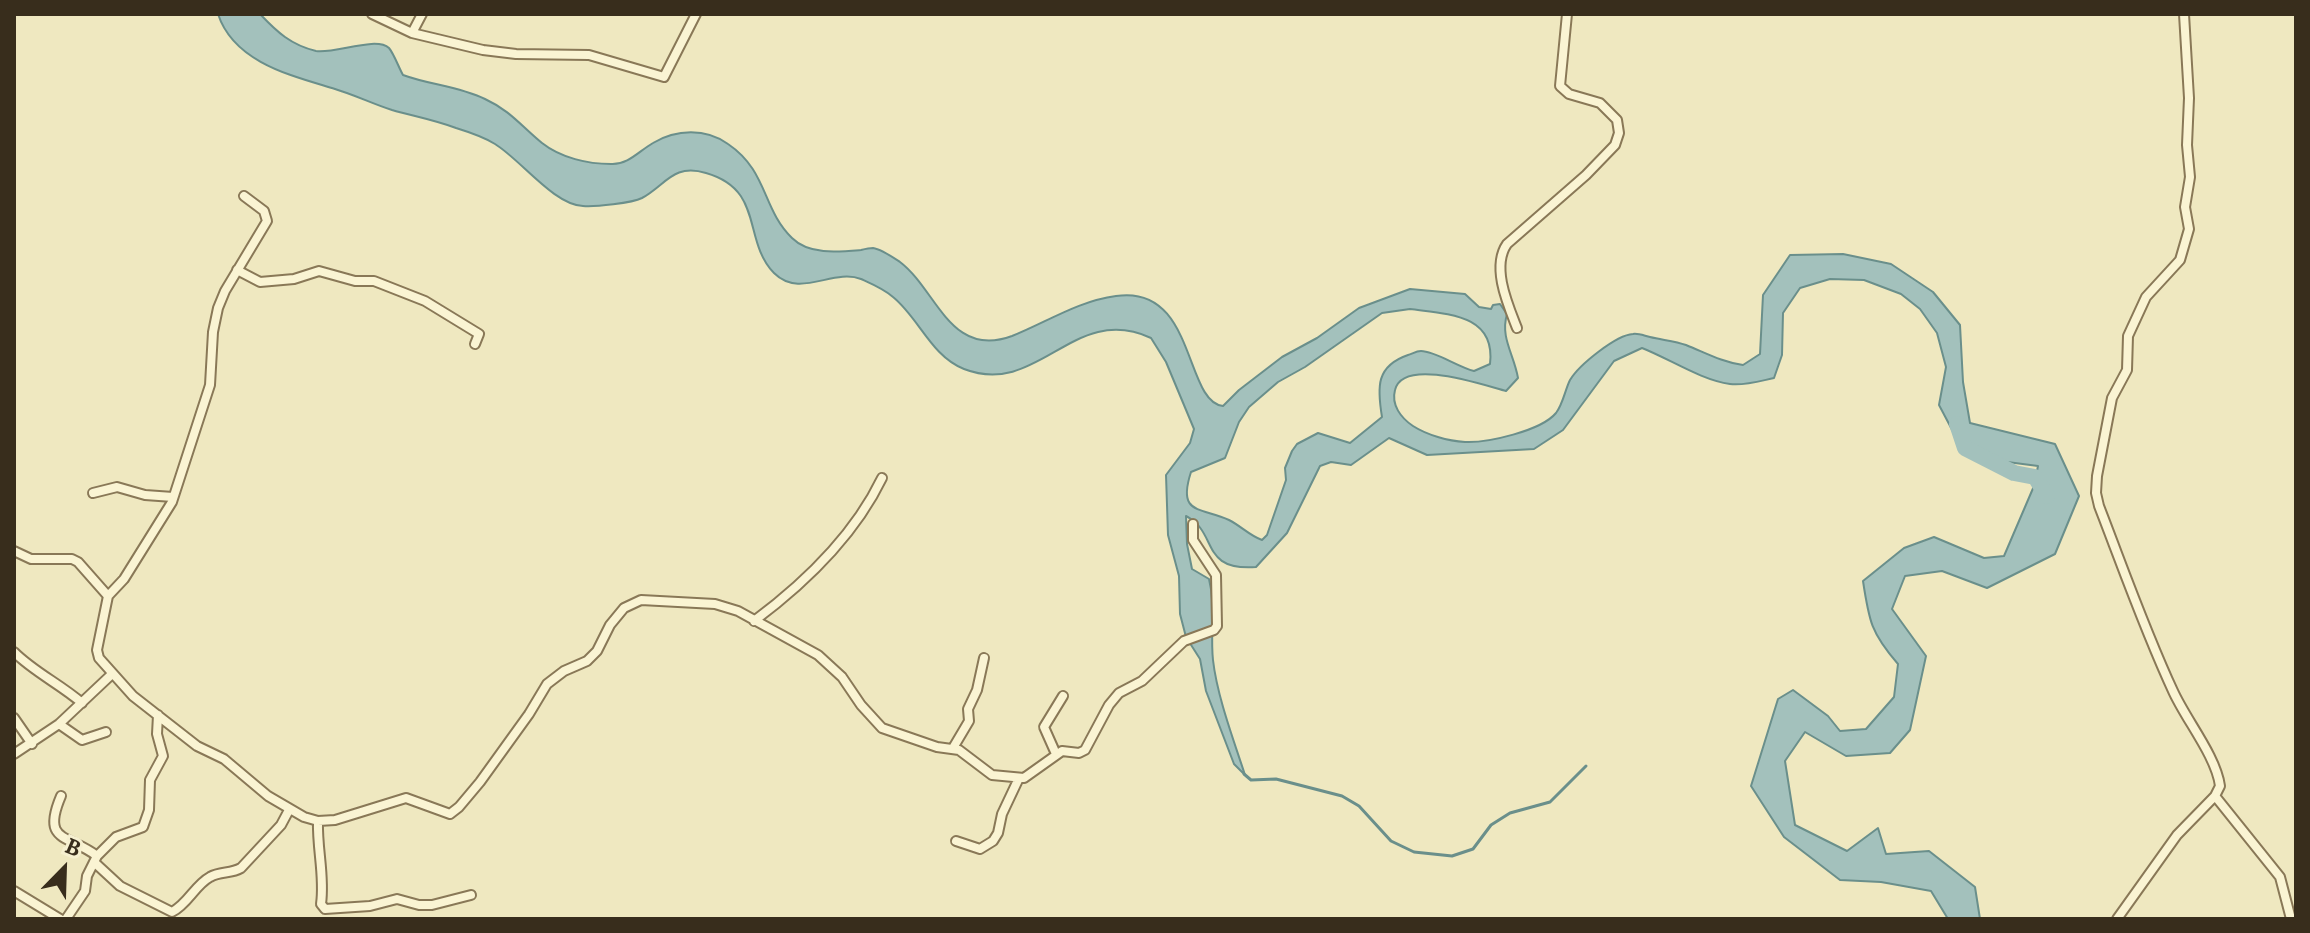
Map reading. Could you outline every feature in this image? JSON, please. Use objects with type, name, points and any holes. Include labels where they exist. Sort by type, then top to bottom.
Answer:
[{"type":"street","points":[[372,14],[412,33],[483,50],[516,54],[589,55],[664,77],[696,14]]},
{"type":"street","points":[[412,33],[422,14]]},
{"type":"street","points":[[1517,328],[1505,298],[1501,252],[1586,175],[1615,145],[1619,133],[1617,120],[1600,103],[1569,94],[1560,86],[1567,14]]},
{"type":"street","points":[[2117,919],[2177,835],[2215,796],[2220,786],[2218,772],[2168,680],[2099,506],[2095,487],[2112,398],[2127,370],[2128,336],[2146,297],[2180,260],[2189,229],[2185,207],[2190,177],[2184,14]]},
{"type":"street","points":[[244,196],[264,211],[267,221],[218,308],[213,332],[209,392],[173,497],[124,579],[108,596],[97,650],[99,658],[133,696],[197,746],[224,759],[289,810],[318,821],[335,820],[406,798],[450,814],[480,782],[547,684],[564,671],[587,661],[597,651],[616,616],[631,603],[652,600],[715,604],[738,611],[824,660],[842,677],[882,728],[937,747],[953,748],[992,775],[1029,777],[1062,751],[1079,753],[1085,750],[1114,698],[1142,681],[1184,641],[1214,630],[1217,620],[1216,575],[1193,540],[1193,524]]},
{"type":"street","points":[[237,270],[260,282],[294,279],[315,271],[355,281],[374,281],[412,295],[459,320],[479,334],[475,344]]},
{"type":"street","points":[[754,621],[786,598],[848,534],[882,478]]},
{"type":"street","points":[[93,493],[117,487],[145,495],[173,497]]},
{"type":"street","points":[[14,551],[31,559],[72,559],[108,596]]},
{"type":"street","points":[[14,652],[82,703]]},
{"type":"street","points":[[953,748],[969,721],[968,709],[979,685],[984,658]]},
{"type":"street","points":[[14,754],[59,724],[112,674]]},
{"type":"street","points":[[1056,754],[1044,727],[1063,696]]},
{"type":"street","points":[[14,891],[57,918],[85,891],[87,876],[96,859],[116,837],[140,830],[149,810],[150,780],[163,756],[157,734],[158,715]]},
{"type":"street","points":[[14,718],[32,744]]},
{"type":"street","points":[[59,724],[82,740],[106,732]]},
{"type":"street","points":[[956,841],[980,849],[993,841],[1019,778]]},
{"type":"street","points":[[61,796],[53,814],[54,827],[62,838],[96,859],[120,886],[176,911],[207,878],[241,868],[273,834],[289,810]]},
{"type":"street","points":[[2215,796],[2277,872],[2286,891],[2291,919]]},
{"type":"street","points":[[318,821],[317,846],[323,871],[321,904],[325,909],[381,904],[397,899],[432,905],[471,895]]},
{"type":"water","points":[[218,14],[260,14],[285,37],[316,51],[365,44],[383,45],[391,51],[403,75],[485,99],[509,114],[549,148],[593,163],[623,162],[671,135],[691,132],[710,135],[728,144],[751,166],[775,215],[792,238],[815,250],[873,248],[883,252],[913,274],[947,318],[959,330],[974,338],[991,341],[1012,336],[1076,307],[1102,299],[1142,297],[1161,308],[1175,324],[1201,385],[1210,400],[1223,406],[1282,357],[1317,338],[1359,308],[1410,289],[1465,294],[1479,307],[1491,309],[1493,305],[1500,304],[1507,314],[1506,338],[1518,378],[1506,391],[1463,379],[1428,374],[1412,375],[1401,380],[1395,390],[1396,406],[1409,423],[1431,435],[1458,441],[1500,438],[1549,419],[1556,413],[1570,380],[1581,367],[1598,352],[1626,336],[1637,334],[1677,342],[1743,365],[1760,354],[1763,295],[1790,255],[1843,254],[1891,264],[1933,292],[1960,325],[1963,382],[1970,423],[2055,444],[2079,496],[2055,554],[1987,588],[1942,571],[1905,576],[1892,609],[1926,656],[1910,730],[1890,753],[1846,756],[1805,732],[1785,761],[1795,825],[1847,851],[1878,828],[1886,854],[1929,851],[1975,887],[1980,919],[1948,919],[1931,891],[1881,882],[1840,880],[1784,837],[1751,786],[1778,699],[1793,690],[1828,716],[1840,731],[1866,729],[1894,697],[1898,664],[1873,626],[1863,581],[1904,548],[1934,537],[1984,558],[2004,556],[2034,486],[2038,466],[1992,460],[1958,441],[1939,405],[1946,367],[1937,333],[1920,309],[1901,294],[1864,280],[1830,279],[1800,288],[1783,313],[1782,355],[1774,378],[1741,384],[1719,382],[1642,348],[1614,361],[1563,430],[1534,449],[1427,455],[1389,438],[1351,465],[1331,462],[1320,466],[1287,533],[1256,567],[1226,563],[1212,549],[1196,523],[1186,516],[1192,569],[1209,579],[1215,674],[1245,775],[1234,764],[1206,691],[1200,659],[1186,637],[1180,614],[1179,576],[1168,535],[1166,475],[1190,443],[1194,429],[1166,362],[1151,338],[1124,330],[1099,332],[1014,371],[990,375],[964,369],[943,355],[902,306],[878,287],[850,277],[795,283],[774,273],[758,246],[745,203],[725,181],[706,173],[685,171],[637,200],[596,206],[572,204],[549,190],[505,151],[486,139],[392,110],[267,65],[237,45]],"holes":[[[1410,309],[1453,315],[1477,326],[1490,347],[1490,364],[1474,371],[1421,351],[1390,365],[1381,379],[1379,396],[1382,417],[1350,443],[1318,433],[1297,444],[1285,468],[1286,480],[1267,535],[1262,540],[1229,520],[1189,503],[1187,486],[1191,472],[1225,458],[1239,422],[1249,407],[1278,382],[1305,367],[1382,313]]]},
{"type":"waterway","points":[[1957,424],[1965,448],[2014,473],[2035,477],[2047,496]]},
{"type":"waterway","points":[[1244,774],[1251,780],[1276,779],[1342,796],[1359,806],[1391,841],[1414,852],[1452,856],[1473,849],[1491,825],[1510,813],[1550,802],[1586,766]]}]
